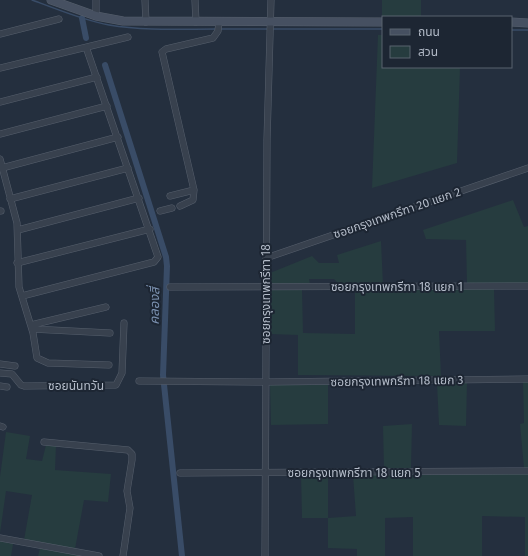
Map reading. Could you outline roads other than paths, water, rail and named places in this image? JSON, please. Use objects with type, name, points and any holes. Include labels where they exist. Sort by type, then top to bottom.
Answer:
[{"type":"main road","points":[[51,0],[96,16],[123,21],[196,22],[218,27],[270,27],[382,22]]},
{"type":"main road","points":[[512,22],[528,23]]},
{"type":"street","points":[[96,0],[96,16]]},
{"type":"street","points":[[145,0],[146,22]]},
{"type":"street","points":[[195,0],[196,22]]},
{"type":"street","name":"ซอยกรุงเทพกรีฑา 18","points":[[265,556],[266,258],[271,0]]},
{"type":"street","points":[[0,34],[60,19]]},
{"type":"street","points":[[180,206],[193,200],[194,190],[162,52],[166,49],[213,38],[218,27]]},
{"type":"street","points":[[0,68],[128,37]]},
{"type":"street","points":[[22,296],[154,262],[158,256],[150,229],[86,47]]},
{"type":"street","points":[[0,102],[97,77]]},
{"type":"street","points":[[0,134],[107,106]]},
{"type":"street","points":[[2,168],[118,137]]},
{"type":"street","points":[[0,159],[18,230],[18,263],[22,296],[32,327],[37,358],[41,361],[110,366]]},
{"type":"street","points":[[10,199],[128,168]]},
{"type":"street","name":"ซอยกรุงเทพกรีฑา 20 แยก 2","points":[[266,258],[528,168]]},
{"type":"street","points":[[170,196],[194,190]]},
{"type":"street","points":[[18,230],[139,198]]},
{"type":"street","points":[[160,211],[172,208]]},
{"type":"street","points":[[18,263],[150,229]]},
{"type":"street","name":"ซอยกรุงเทพกรีฑา 18 แยก 1","points":[[170,287],[528,286]]},
{"type":"street","points":[[32,327],[106,307]]},
{"type":"street","name":"ซอยนันทวัน","points":[[0,373],[12,374],[21,385],[24,386],[116,386],[122,373],[124,322]]},
{"type":"street","points":[[32,327],[110,333]]},
{"type":"street","points":[[0,364],[15,366]]},
{"type":"street","name":"ซอยกรุงเทพกรีฑา 18 แยก 3","points":[[139,381],[266,382],[528,379]]},
{"type":"street","points":[[0,386],[7,387]]},
{"type":"street","points":[[44,442],[128,450],[130,452],[132,460],[127,491],[130,508],[123,556]]},
{"type":"street","name":"ซอยกรุงเทพกรีฑา 18 แยก 5","points":[[180,473],[528,471]]},
{"type":"street","points":[[0,538],[99,556]]},
{"type":"waterway","points":[[32,0],[79,17],[109,25],[149,29],[216,29]]},
{"type":"waterway","name":"คลองสี่","points":[[82,18],[86,38]]},
{"type":"waterway","points":[[220,29],[268,29]]},
{"type":"waterway","points":[[272,29],[382,29]]},
{"type":"waterway","points":[[512,30],[528,30]]},
{"type":"waterway","name":"คลองสี่","points":[[105,65],[166,257],[167,266],[163,375],[182,556]]}]
